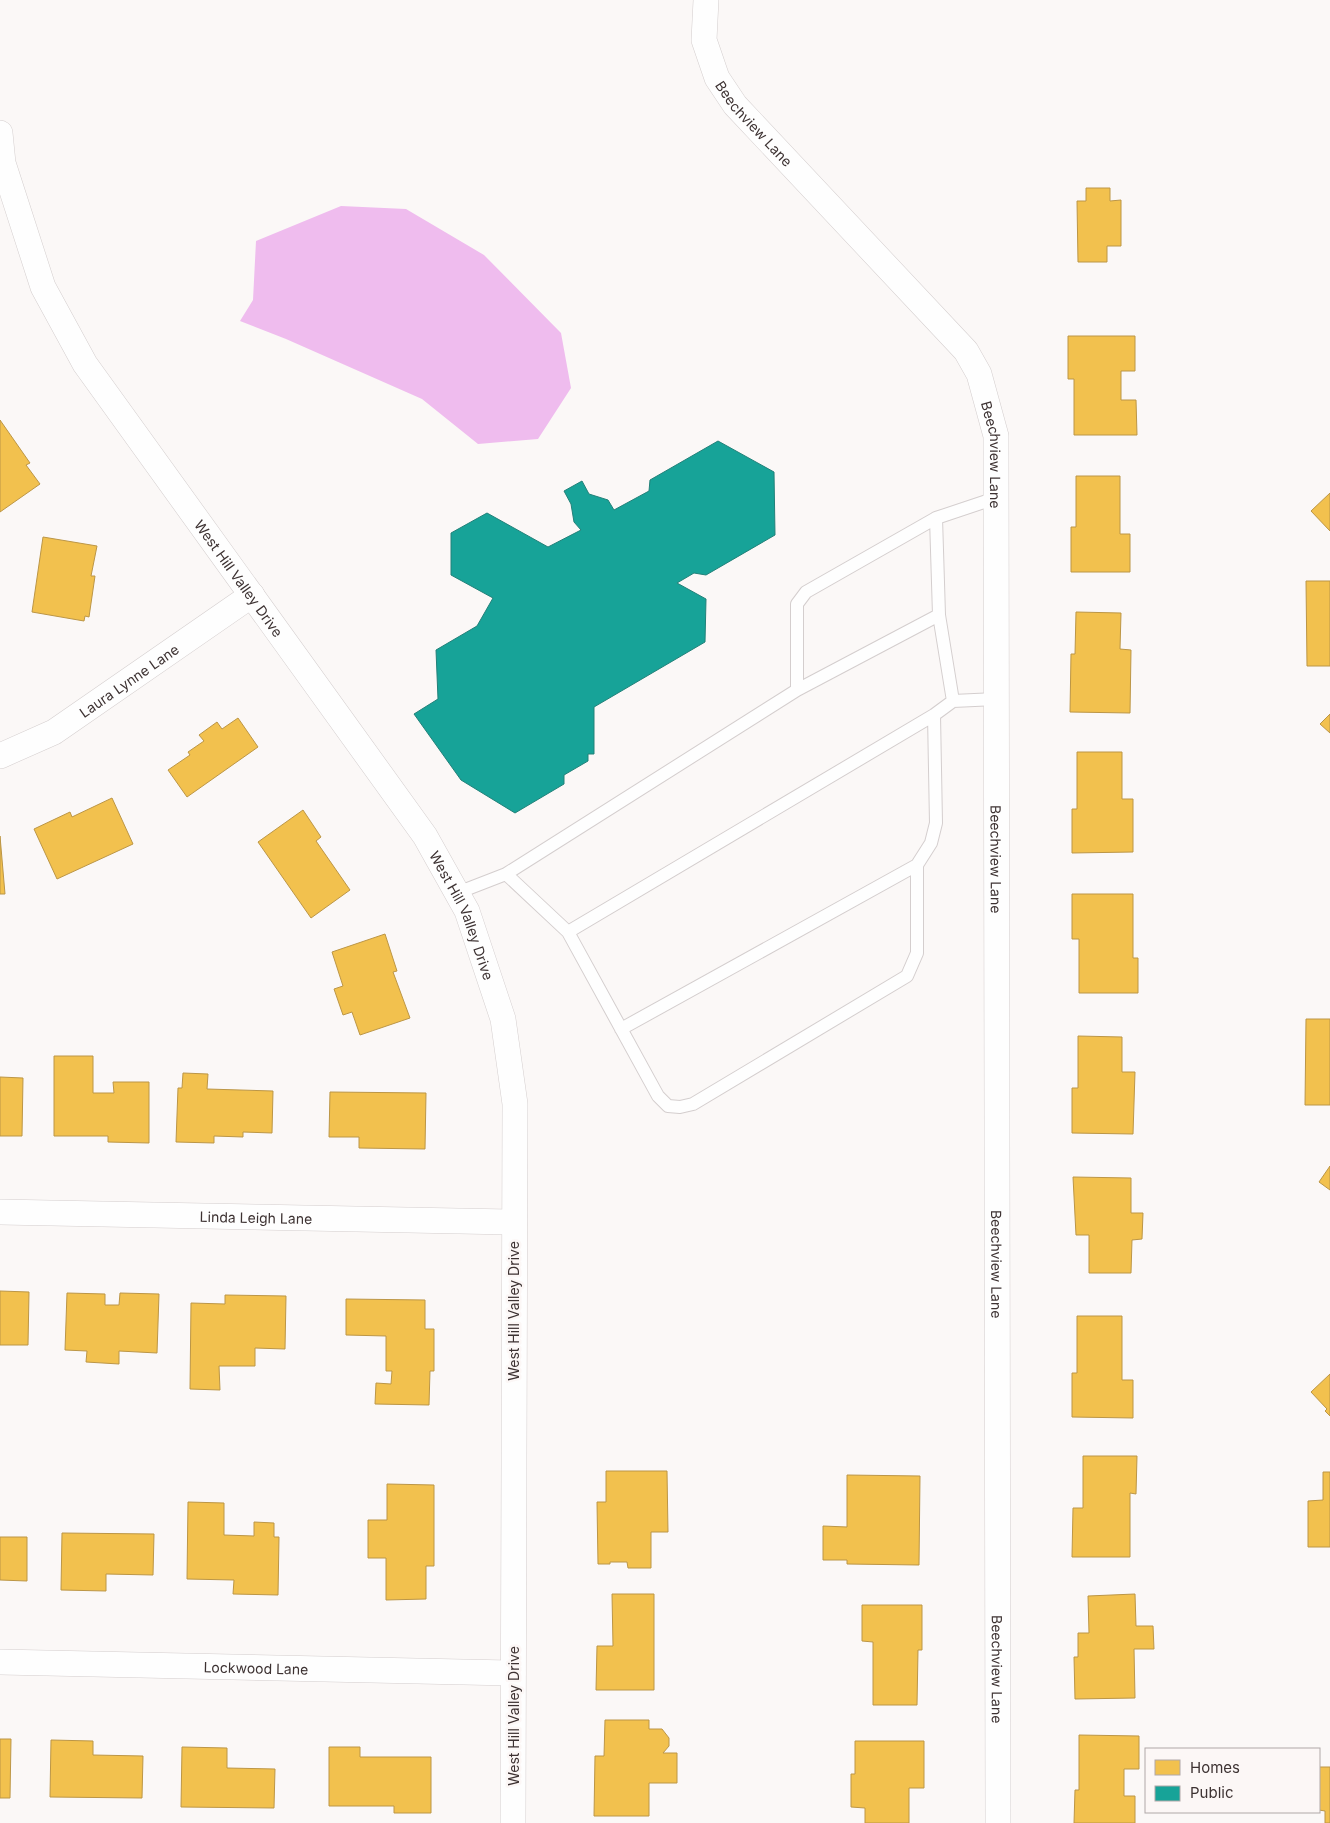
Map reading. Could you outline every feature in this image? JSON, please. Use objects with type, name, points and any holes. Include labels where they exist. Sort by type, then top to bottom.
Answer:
[{"type":"street","name":"Beechview Lane","points":[[706,0],[704,40],[717,78],[735,105],[966,351],[979,374],[996,436],[998,1823]]},
{"type":"street","name":"West Hill Valley Drive","points":[[0,133],[2,163],[43,287],[85,364],[425,836],[467,911],[503,1019],[514,1104],[513,1823]]},
{"type":"street","name":"Laura Lynne Lane","points":[[0,756],[54,732],[252,595]]},
{"type":"street","name":"Linda Leigh Lane","points":[[0,1212],[514,1222]]},
{"type":"street","name":"Lockwood Lane","points":[[0,1662],[513,1672]]},
{"type":"lane","points":[[797,690],[798,604],[806,592],[936,518],[996,498]]},
{"type":"lane","points":[[936,518],[939,614],[953,701]]},
{"type":"lane","points":[[457,893],[506,874],[797,690],[939,614]]},
{"type":"lane","points":[[568,932],[934,715],[953,701],[996,699]]},
{"type":"lane","points":[[621,1029],[917,865],[931,843],[936,822],[934,715]]},
{"type":"lane","points":[[506,874],[568,932],[658,1096],[668,1106],[680,1107],[693,1104],[907,976],[917,953],[917,865]]},
{"type":"shaded area","points":[[341,206],[406,209],[484,255],[561,333],[571,388],[538,439],[478,444],[422,399],[286,339],[240,321],[253,300],[256,241]]},
{"type":"building: Homes","points":[[1086,188],[1110,188],[1110,201],[1121,200],[1121,246],[1107,246],[1107,262],[1078,262],[1077,201],[1086,201]]},
{"type":"building: Homes","points":[[1068,336],[1135,336],[1135,371],[1121,371],[1121,400],[1136,400],[1137,435],[1074,435],[1074,379],[1068,379]]},
{"type":"building: Homes","points":[[0,420],[30,463],[26,465],[40,484],[0,512]]},
{"type":"building: Homes","points":[[1076,476],[1120,476],[1120,534],[1130,534],[1130,572],[1071,572],[1071,527],[1076,527]]},
{"type":"building: Homes","points":[[1330,493],[1330,531],[1311,511]]},
{"type":"building: Homes","points":[[43,537],[97,546],[91,576],[95,576],[89,617],[85,616],[84,621],[32,612]]},
{"type":"building: Homes","points":[[1306,581],[1330,581],[1330,666],[1307,666]]},
{"type":"building: Homes","points":[[1076,612],[1121,613],[1120,649],[1131,650],[1130,713],[1070,712],[1071,654],[1075,654]]},
{"type":"building: Homes","points":[[1330,714],[1330,733],[1320,724]]},
{"type":"building: Homes","points":[[238,718],[258,747],[187,797],[168,770],[190,755],[188,752],[204,741],[199,735],[217,722],[222,729]]},
{"type":"building: Homes","points":[[1077,752],[1122,752],[1122,799],[1133,799],[1133,852],[1072,853],[1072,809],[1077,809]]},
{"type":"building: Homes","points":[[112,798],[133,844],[57,879],[34,829],[70,812],[72,817]]},
{"type":"building: Homes","points":[[303,810],[321,837],[316,841],[350,890],[311,918],[258,842]]},
{"type":"building: Homes","points":[[0,836],[5,894],[0,894]]},
{"type":"building: Homes","points":[[1072,894],[1133,894],[1133,958],[1138,958],[1138,993],[1079,993],[1079,939],[1072,939]]},
{"type":"building: Homes","points":[[385,934],[397,971],[393,972],[410,1018],[360,1035],[352,1012],[343,1015],[334,989],[343,986],[332,952]]},
{"type":"building: Homes","points":[[1306,1019],[1330,1019],[1330,1105],[1305,1105]]},
{"type":"building: Homes","points":[[1078,1036],[1122,1037],[1122,1072],[1135,1072],[1133,1134],[1072,1133],[1072,1088],[1078,1088]]},
{"type":"building: Homes","points":[[54,1056],[93,1056],[93,1093],[114,1093],[113,1082],[149,1082],[149,1143],[108,1142],[108,1136],[54,1136]]},
{"type":"building: Homes","points":[[183,1073],[208,1074],[207,1089],[273,1091],[272,1133],[243,1132],[243,1137],[214,1136],[214,1143],[176,1142],[178,1088],[182,1088]]},
{"type":"building: Homes","points":[[0,1077],[23,1078],[22,1136],[0,1136]]},
{"type":"building: Homes","points":[[330,1092],[426,1093],[425,1149],[359,1148],[359,1137],[329,1137]]},
{"type":"building: Homes","points":[[1330,1166],[1330,1190],[1319,1182]]},
{"type":"building: Homes","points":[[1073,1177],[1131,1178],[1131,1213],[1143,1213],[1142,1239],[1132,1240],[1131,1273],[1089,1273],[1089,1235],[1076,1235]]},
{"type":"building: Homes","points":[[0,1291],[29,1292],[28,1345],[0,1345]]},
{"type":"building: Homes","points":[[67,1293],[105,1294],[105,1305],[119,1305],[120,1293],[159,1294],[157,1353],[119,1351],[119,1364],[86,1362],[87,1351],[65,1350]]},
{"type":"building: Homes","points":[[225,1295],[286,1296],[285,1349],[255,1348],[255,1366],[219,1366],[220,1390],[190,1389],[191,1303],[225,1304]]},
{"type":"building: Homes","points":[[346,1299],[425,1300],[425,1329],[434,1329],[434,1371],[430,1371],[429,1405],[375,1404],[376,1383],[391,1384],[392,1371],[386,1371],[386,1336],[346,1335]]},
{"type":"building: Homes","points":[[1077,1316],[1122,1316],[1122,1380],[1133,1380],[1133,1418],[1072,1417],[1072,1373],[1077,1373]]},
{"type":"building: Homes","points":[[1330,1374],[1330,1416],[1325,1411],[1327,1409],[1311,1392]]},
{"type":"building: Homes","points":[[1083,1456],[1137,1456],[1136,1494],[1130,1493],[1130,1557],[1072,1557],[1073,1508],[1083,1508]]},
{"type":"building: Homes","points":[[606,1471],[667,1471],[668,1532],[651,1532],[651,1568],[628,1568],[627,1562],[598,1564],[597,1502],[606,1502]]},
{"type":"building: Homes","points":[[1323,1472],[1330,1472],[1330,1547],[1308,1547],[1308,1501],[1323,1500]]},
{"type":"building: Homes","points":[[847,1475],[920,1476],[919,1565],[847,1564],[847,1560],[823,1560],[823,1526],[847,1527]]},
{"type":"building: Homes","points":[[387,1484],[434,1485],[434,1566],[426,1566],[426,1599],[386,1600],[386,1558],[368,1558],[368,1520],[387,1520]]},
{"type":"building: Homes","points":[[188,1502],[224,1503],[224,1535],[254,1536],[254,1522],[274,1523],[274,1537],[279,1537],[278,1595],[233,1594],[234,1580],[187,1579]]},
{"type":"building: Homes","points":[[62,1533],[154,1534],[153,1575],[106,1574],[106,1591],[61,1590]]},
{"type":"building: Homes","points":[[0,1537],[27,1537],[27,1581],[0,1580]]},
{"type":"building: Homes","points":[[612,1594],[654,1594],[654,1690],[596,1690],[597,1646],[613,1646]]},
{"type":"building: Homes","points":[[1135,1594],[1136,1626],[1153,1626],[1154,1649],[1134,1649],[1135,1698],[1075,1699],[1074,1657],[1078,1657],[1078,1633],[1089,1633],[1088,1596]]},
{"type":"building: Homes","points":[[862,1605],[922,1605],[922,1650],[918,1650],[917,1705],[873,1705],[873,1642],[862,1641]]},
{"type":"building: Homes","points":[[605,1720],[649,1720],[649,1729],[662,1729],[669,1738],[669,1746],[663,1753],[677,1753],[677,1783],[649,1783],[649,1816],[594,1816],[595,1756],[604,1756]]},
{"type":"building: Homes","points":[[1079,1735],[1139,1736],[1139,1769],[1124,1769],[1124,1796],[1135,1796],[1135,1823],[1074,1823],[1075,1790],[1079,1790]]},
{"type":"building: Homes","points":[[0,1739],[11,1739],[10,1798],[0,1798]]},
{"type":"building: Homes","points":[[51,1740],[93,1741],[93,1755],[143,1756],[142,1798],[50,1797]]},
{"type":"building: Homes","points":[[855,1741],[924,1741],[924,1788],[909,1788],[909,1823],[865,1823],[865,1808],[851,1807],[851,1774],[855,1774]]},
{"type":"building: Homes","points":[[182,1747],[227,1748],[227,1768],[275,1769],[274,1808],[181,1807]]},
{"type":"building: Homes","points":[[329,1747],[360,1747],[360,1757],[431,1757],[431,1813],[394,1813],[394,1806],[329,1806]]},
{"type":"building: Homes","points":[[1320,1767],[1330,1767],[1330,1823],[1325,1823],[1325,1811],[1320,1810]]},
{"type":"building: Public","points":[[718,441],[774,472],[775,535],[706,575],[694,573],[677,583],[706,599],[705,642],[594,707],[594,754],[588,754],[588,761],[564,775],[564,784],[515,813],[461,780],[414,714],[438,699],[436,650],[477,626],[493,598],[451,575],[451,533],[487,513],[548,547],[581,530],[574,522],[571,504],[564,491],[582,481],[589,494],[608,500],[614,510],[649,491],[650,480]]}]
